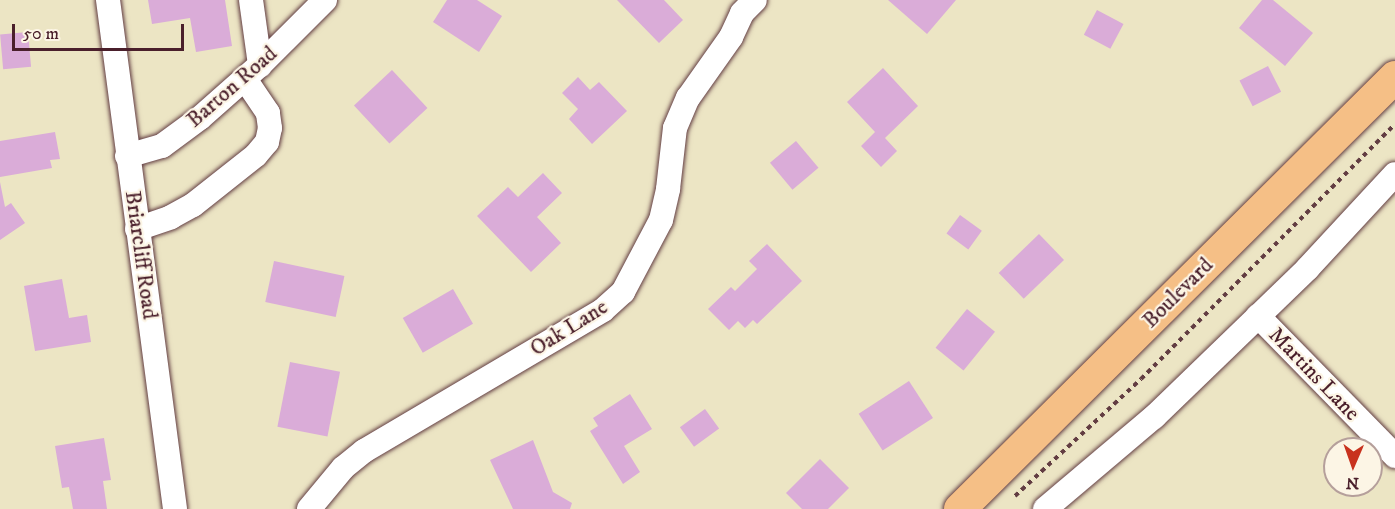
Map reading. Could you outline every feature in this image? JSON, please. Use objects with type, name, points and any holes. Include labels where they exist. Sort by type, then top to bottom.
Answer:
[{"type":"main road","name":"Boulevard","points":[[960,509],[1395,77]]},
{"type":"street","name":"Briarcliff Road","points":[[108,0],[175,509]]},
{"type":"street","points":[[137,230],[171,217],[193,205],[256,156],[267,142],[270,128],[268,113],[253,72],[251,0]]},
{"type":"street","name":"Barton Road","points":[[128,156],[162,146],[253,72],[326,0]]},
{"type":"street","name":"Oak Lane","points":[[309,509],[343,468],[364,451],[603,310],[623,292],[661,220],[668,189],[675,128],[688,98],[731,37],[742,13],[755,0]]},
{"type":"street","points":[[1045,509],[1154,417],[1307,269],[1395,174]]},
{"type":"street","name":"Martins Lane","points":[[1258,316],[1395,456]]},
{"type":"path","points":[[1010,501],[1141,379],[1215,302],[1395,124]]},
{"type":"building","points":[[148,0],[225,0],[232,46],[196,52],[190,18],[152,24]]},
{"type":"building","points":[[447,0],[477,0],[502,16],[479,52],[433,22]]},
{"type":"building","points":[[617,0],[664,0],[683,20],[659,43]]},
{"type":"building","points":[[888,0],[956,0],[927,34]]},
{"type":"building","points":[[1262,0],[1273,0],[1313,33],[1285,66],[1239,28]]},
{"type":"building","points":[[1097,10],[1123,24],[1110,49],[1084,35]]},
{"type":"building","points":[[28,32],[31,67],[3,69],[0,34]]},
{"type":"building","points":[[1268,66],[1281,92],[1253,106],[1239,81]]},
{"type":"building","points":[[883,68],[918,106],[885,138],[897,151],[881,167],[861,146],[875,132],[847,102]]},
{"type":"building","points":[[392,70],[427,108],[389,143],[354,105]]},
{"type":"building","points":[[578,77],[590,90],[599,82],[627,111],[592,144],[569,119],[578,109],[562,93]]},
{"type":"building","points":[[55,132],[60,159],[50,160],[52,168],[0,177],[0,141]]},
{"type":"building","points":[[796,141],[818,168],[792,190],[770,163]]},
{"type":"building","points":[[543,173],[562,193],[537,217],[561,243],[531,272],[477,216],[508,187],[518,197]]},
{"type":"building","points":[[0,182],[5,207],[11,203],[25,223],[0,240]]},
{"type":"building","points":[[960,215],[982,231],[968,249],[946,234]]},
{"type":"building","points":[[1039,234],[1064,260],[1024,299],[999,273]]},
{"type":"building","points":[[767,244],[802,281],[757,324],[753,320],[745,328],[738,321],[729,330],[708,309],[731,287],[735,291],[757,269],[749,261]]},
{"type":"building","points":[[274,261],[344,276],[336,317],[265,302]]},
{"type":"building","points":[[62,279],[69,318],[87,315],[91,342],[35,351],[24,286]]},
{"type":"building","points":[[453,289],[473,324],[423,353],[403,318]]},
{"type":"building","points":[[967,309],[995,332],[964,371],[936,348]]},
{"type":"building","points":[[290,362],[340,372],[327,437],[277,427]]},
{"type":"building","points":[[909,381],[933,418],[883,451],[859,414]]},
{"type":"building","points":[[630,394],[652,429],[624,446],[640,472],[623,484],[590,431],[598,426],[593,418]]},
{"type":"building","points":[[705,409],[719,428],[694,447],[680,427]]},
{"type":"building","points":[[104,438],[111,480],[103,481],[107,509],[73,509],[69,487],[62,488],[55,446]]},
{"type":"building","points":[[533,440],[553,492],[572,503],[570,509],[513,509],[490,460]]},
{"type":"building","points":[[820,459],[849,488],[828,509],[802,509],[786,493]]}]
